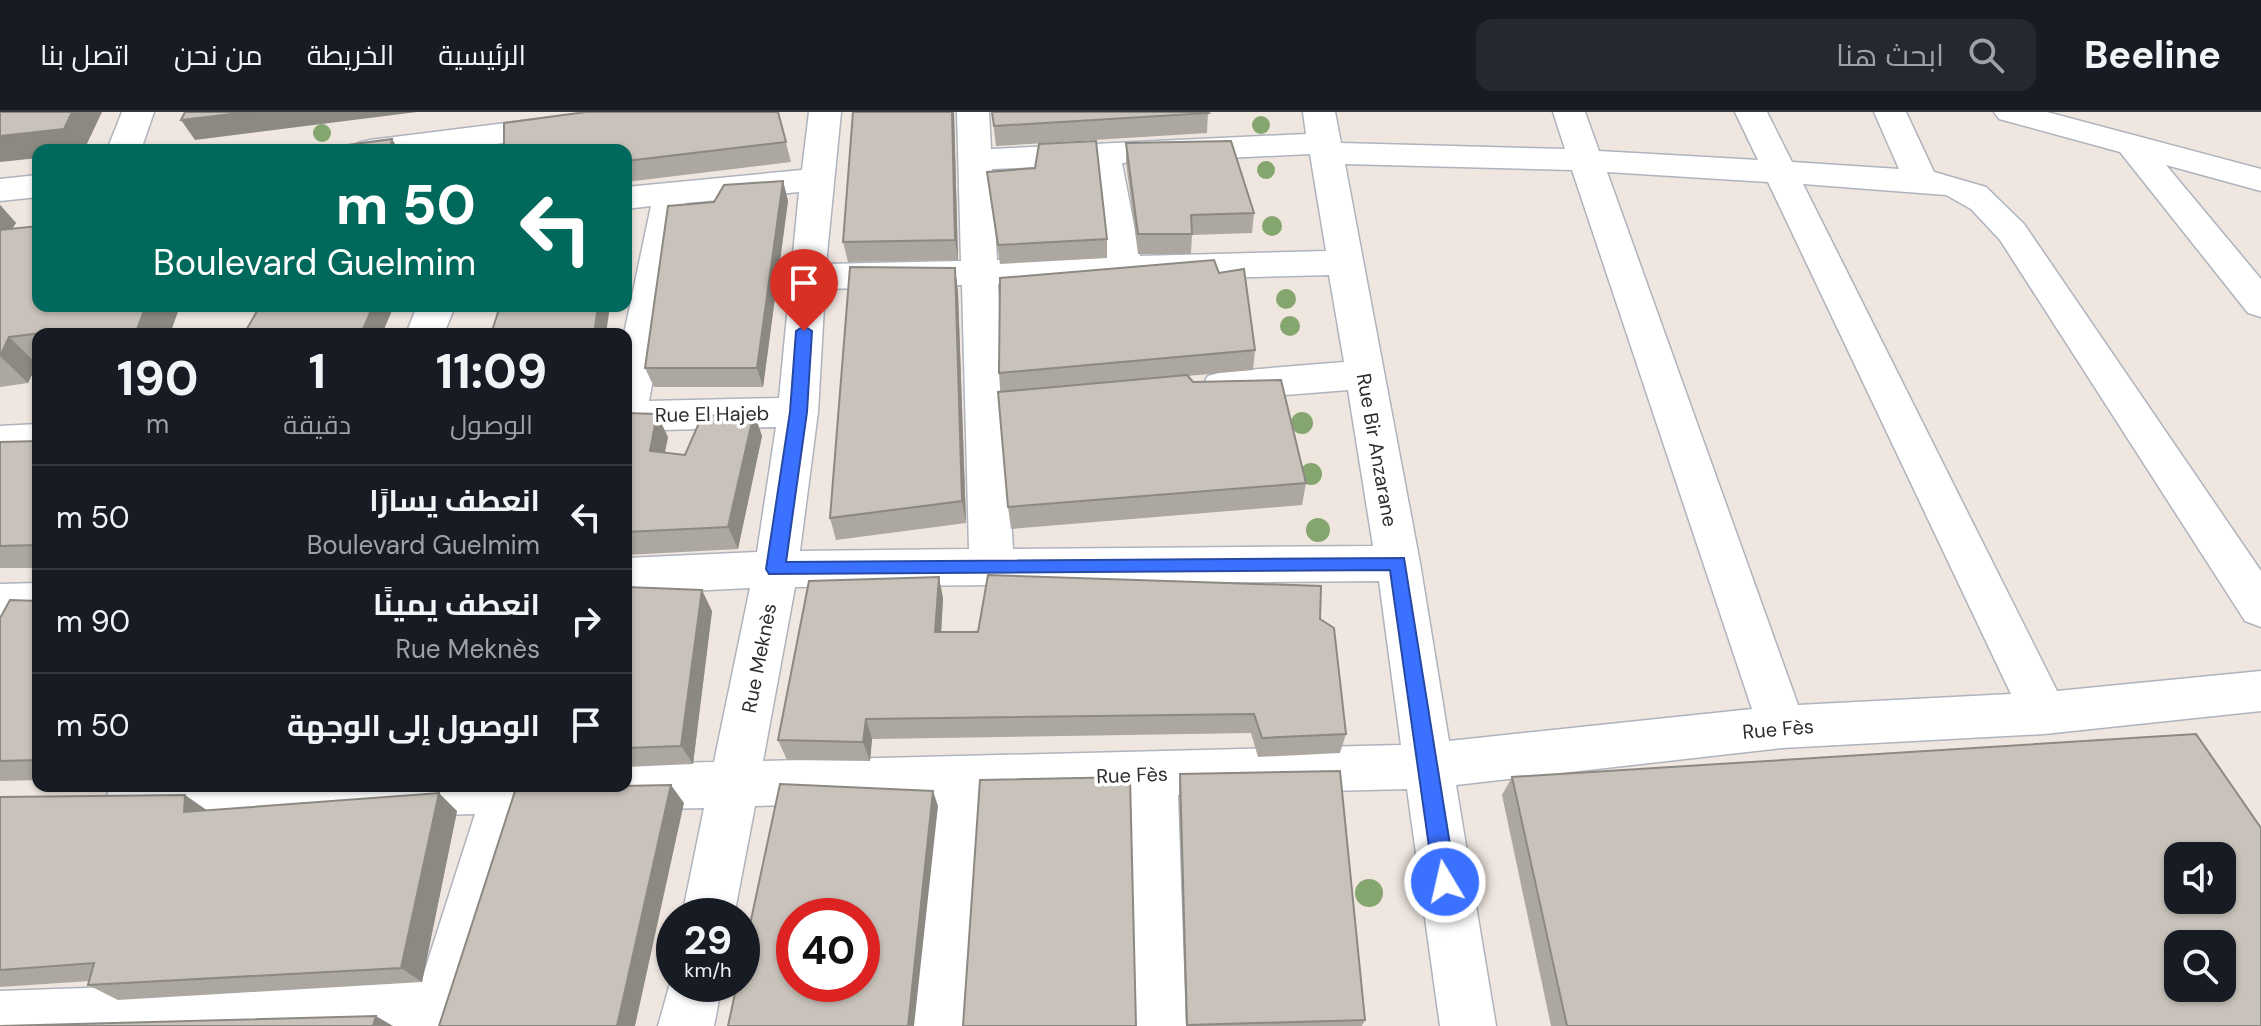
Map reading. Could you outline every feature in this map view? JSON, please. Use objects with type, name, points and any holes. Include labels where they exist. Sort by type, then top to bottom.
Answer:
[{"type":"street","points":[[126,144],[138,112]]},
{"type":"street","points":[[492,143],[670,112]]},
{"type":"street","name":"Rue Meknès","points":[[712,898],[776,569],[798,412],[807,277],[825,112]]},
{"type":"street","points":[[973,112],[980,273],[1001,405],[992,569]]},
{"type":"street","points":[[1569,112],[1782,727]]},
{"type":"street","points":[[1751,112],[2044,713]]},
{"type":"street","points":[[1890,112],[1921,181]]},
{"type":"street","points":[[2010,112],[2261,180]]},
{"type":"street","points":[[975,160],[1104,154],[1323,136],[1584,160],[1921,181],[1969,189],[1988,202],[2012,232],[2261,608]]},
{"type":"street","name":"Rue Bir Anzarane","points":[[1323,136],[1398,563],[1468,1026]]},
{"type":"street","points":[[2132,145],[2261,304]]},
{"type":"street","points":[[1104,154],[1124,269]]},
{"type":"street","points":[[632,197],[818,179]]},
{"type":"street","points":[[0,190],[32,187]]},
{"type":"street","points":[[632,386],[671,193]]},
{"type":"street","points":[[807,277],[1344,263]]},
{"type":"street","points":[[1190,389],[1363,375]]},
{"type":"street","name":"Rue El Hajeb","points":[[632,416],[798,412]]},
{"type":"street","points":[[0,441],[32,439]]},
{"type":"street","points":[[632,576],[776,569],[1398,563]]},
{"type":"street","points":[[12,649],[25,601]]},
{"type":"street","name":"Rue Fès","points":[[632,787],[1427,766],[1782,727],[2044,713],[2261,691]]},
{"type":"street","points":[[1153,775],[1158,1026]]},
{"type":"street","points":[[935,1026],[962,779]]},
{"type":"street","name":"Rue Fès","points":[[79,802],[436,792]]},
{"type":"street","points":[[0,1019],[439,1014],[506,792]]},
{"type":"street","points":[[686,1026],[691,1002]]},
{"type":"building","points":[[0,112],[72,112],[64,129],[0,136]]},
{"type":"building","points":[[185,112],[248,112],[181,120]]},
{"type":"building","points":[[586,112],[778,112],[786,142],[632,160],[632,144],[504,144],[504,123]]},
{"type":"building","points":[[853,112],[952,112],[955,240],[843,242]]},
{"type":"building","points":[[992,112],[1208,112],[1209,113],[994,126]]},
{"type":"building","points":[[392,139],[391,144],[355,144]]},
{"type":"building","points":[[1096,141],[1107,239],[998,245],[987,172],[1035,168],[1039,144]]},
{"type":"building","points":[[1231,141],[1254,213],[1191,215],[1192,234],[1138,234],[1126,143]]},
{"type":"building","points":[[783,181],[757,368],[645,368],[668,206],[714,202],[724,185]]},
{"type":"building","points":[[32,227],[32,312],[144,312],[137,328],[32,328],[32,334],[9,337],[0,356],[0,230]]},
{"type":"building","points":[[1214,260],[1219,273],[1244,269],[1255,350],[999,373],[1000,278]]},
{"type":"building","points":[[850,267],[955,268],[962,501],[830,518]]},
{"type":"building","points":[[257,312],[370,312],[364,328],[247,328]]},
{"type":"building","points":[[498,312],[597,312],[595,328],[493,328]]},
{"type":"building","points":[[1187,375],[1193,382],[1281,380],[1306,483],[1008,507],[998,392]]},
{"type":"building","points":[[632,413],[657,414],[650,451],[685,455],[702,416],[754,413],[728,527],[632,532]]},
{"type":"building","points":[[32,441],[32,545],[0,546],[0,442]]},
{"type":"building","points":[[988,575],[1321,586],[1320,619],[1334,628],[1346,734],[1262,738],[1254,714],[866,719],[863,742],[778,740],[809,581],[939,577],[935,632],[978,632]]},
{"type":"building","points":[[632,587],[702,590],[681,746],[632,748]]},
{"type":"building","points":[[10,600],[32,601],[32,760],[0,761],[0,618]]},
{"type":"building","points":[[2196,734],[2261,828],[2261,1026],[1567,1026],[1512,777]]},
{"type":"building","points":[[1340,771],[1365,1020],[1187,1025],[1180,774]]},
{"type":"building","points":[[1130,777],[1136,1026],[963,1026],[980,780]]},
{"type":"building","points":[[780,784],[933,791],[908,1026],[728,1026],[733,1002],[760,1002],[760,898],[756,898]]},
{"type":"building","points":[[671,785],[617,1026],[439,1026],[515,792],[632,792],[632,786]]},
{"type":"building","points":[[439,793],[401,968],[88,985],[94,963],[0,970],[0,797],[185,795],[184,812]]},
{"type":"building","points":[[376,1016],[373,1026],[0,1026]]},
{"type":"route","points":[[804,331],[798,412],[776,569],[1398,563],[1445,882]]}]
